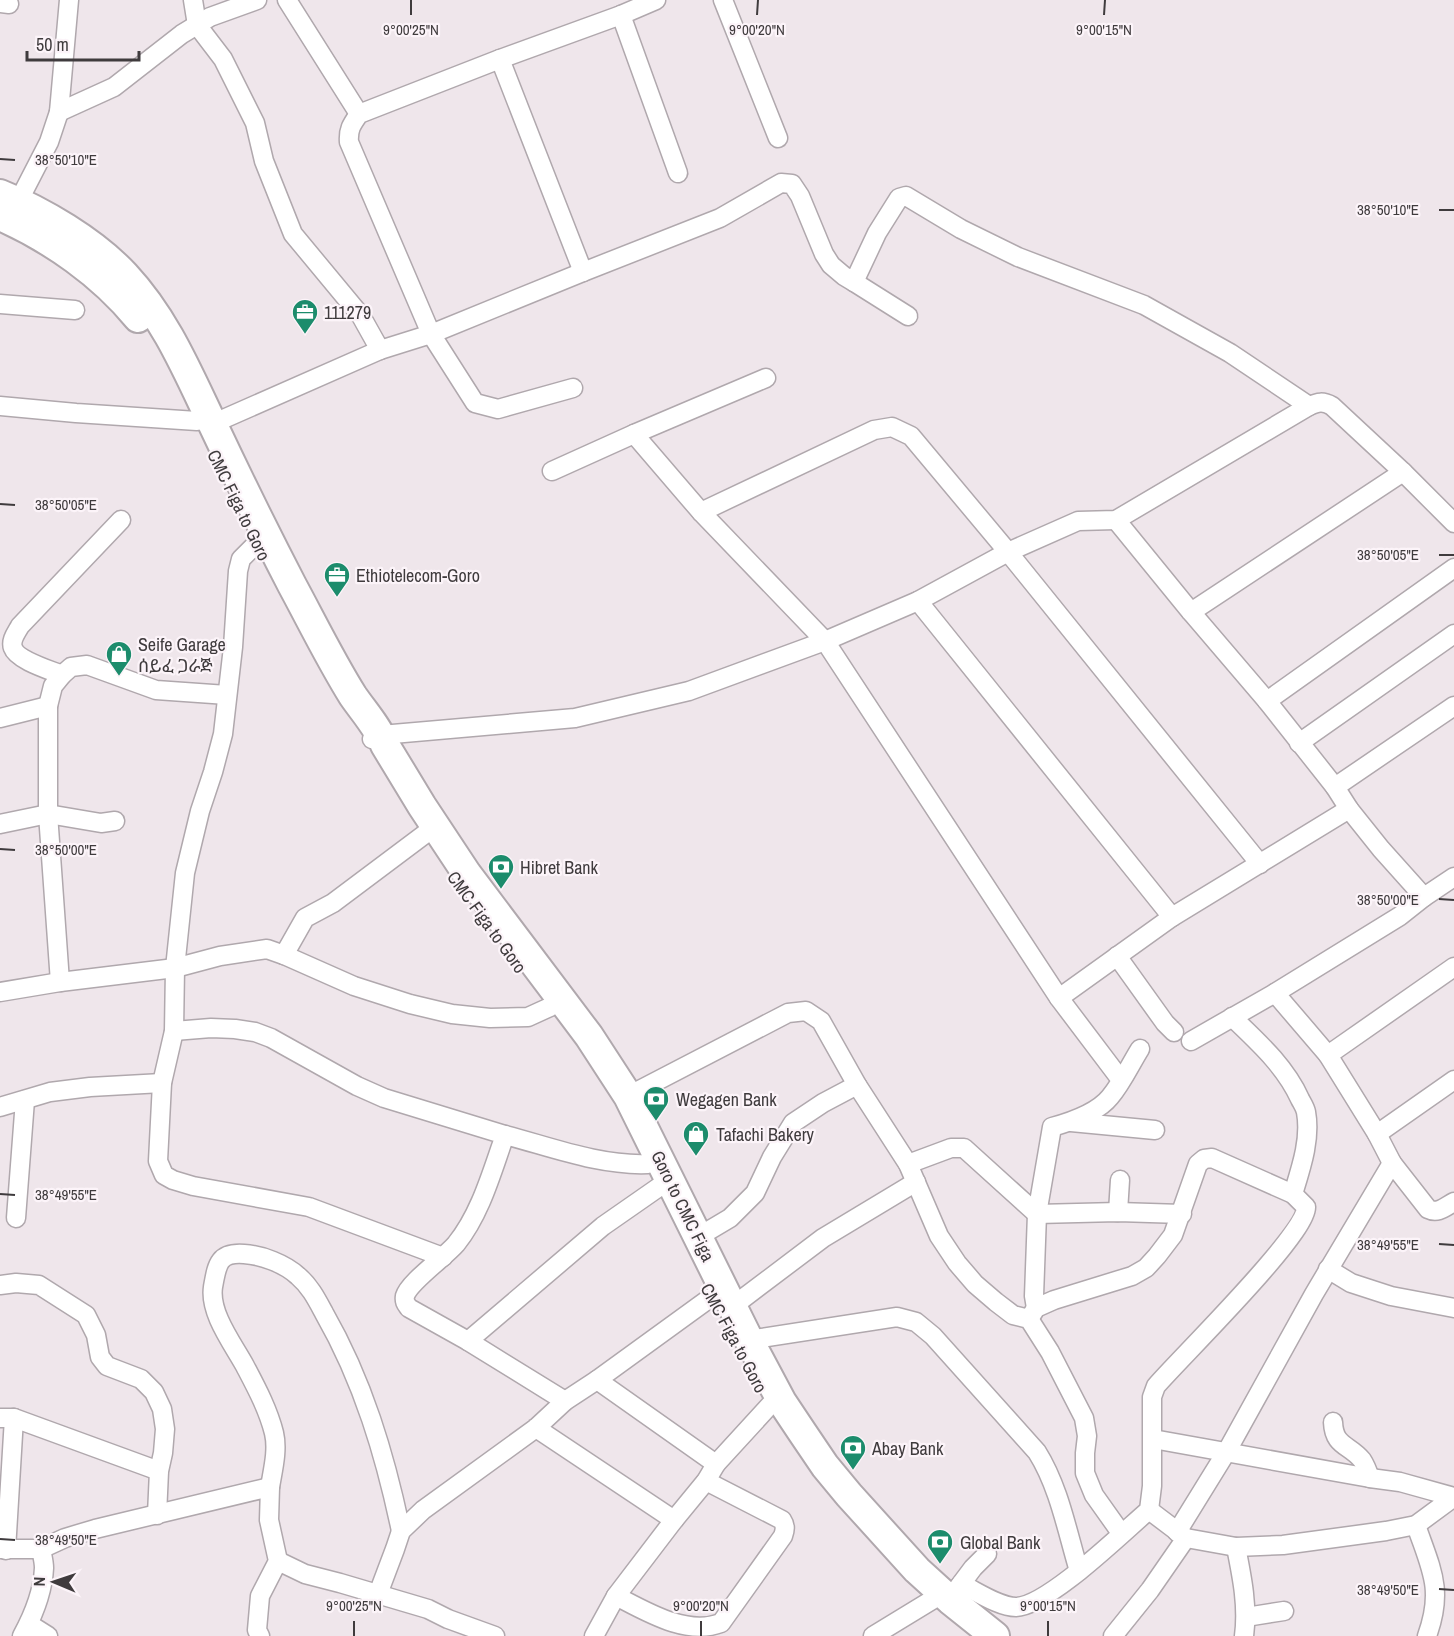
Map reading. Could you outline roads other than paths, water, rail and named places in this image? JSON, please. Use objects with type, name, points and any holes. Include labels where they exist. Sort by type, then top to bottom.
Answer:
[{"type":"main road","name":"CMC Figa to Goro","points":[[7,208],[43,238],[94,274],[147,329],[180,386],[204,414],[256,544],[352,717],[374,738],[425,834],[442,861],[598,1071],[626,1119],[653,1176],[722,1302],[770,1405],[815,1472],[866,1533],[945,1594],[977,1633]]},
{"type":"main road","points":[[204,414],[374,738]]},
{"type":"main road","name":"Goro to CMC Figa","points":[[374,738],[385,746],[467,873],[589,1036],[628,1096],[698,1237],[722,1302],[749,1340],[782,1402],[825,1466],[871,1521],[917,1570],[945,1594]]},
{"type":"street","points":[[7,208],[49,142],[59,112],[69,0]]},
{"type":"street","points":[[193,0],[197,25],[223,59],[255,123],[264,161],[293,234],[361,316],[380,350]]},
{"type":"street","points":[[59,112],[114,87],[182,34],[210,17],[257,0]]},
{"type":"street","points":[[287,0],[359,114]]},
{"type":"street","points":[[573,388],[498,409],[475,404],[431,334],[349,142],[348,133],[359,114],[656,0]]},
{"type":"street","points":[[723,0],[778,138]]},
{"type":"street","points":[[621,15],[678,173]]},
{"type":"street","points":[[500,59],[583,272]]},
{"type":"street","points":[[0,406],[85,414],[204,414],[380,350],[431,334],[720,218],[781,183],[792,184],[800,196],[824,254],[831,265],[844,276],[908,316]]},
{"type":"street","points":[[854,282],[889,213],[899,198],[906,196],[961,230],[1018,256],[1144,305],[1230,353],[1309,406]]},
{"type":"street","points":[[0,304],[75,310]]},
{"type":"street","points":[[552,471],[766,378]]},
{"type":"street","points":[[374,738],[575,718],[689,691],[825,641],[918,601],[1008,552],[1078,521],[1116,520],[1317,403],[1325,402],[1332,406],[1454,523]]},
{"type":"street","points":[[701,512],[874,430],[892,428],[911,436],[1008,552],[1260,864]]},
{"type":"street","points":[[634,434],[701,512],[825,641],[1059,999],[1121,1080]]},
{"type":"street","points":[[1191,612],[1403,472]]},
{"type":"street","points":[[62,675],[19,656],[13,647],[13,639],[20,626],[121,520]]},
{"type":"street","points":[[1116,520],[1267,701],[1381,849],[1424,897]]},
{"type":"street","points":[[256,544],[241,559],[238,571],[224,734],[200,811],[185,873],[175,968],[174,1031],[162,1083],[158,1161],[164,1175],[173,1180],[193,1186],[309,1207],[443,1257]]},
{"type":"street","points":[[1267,701],[1454,568]]},
{"type":"street","points":[[918,601],[1172,917]]},
{"type":"street","points":[[1299,743],[1454,634]]},
{"type":"street","points":[[60,982],[48,814],[48,706],[53,686],[71,668],[87,665],[156,690],[226,694]]},
{"type":"street","points":[[0,718],[48,706]]},
{"type":"street","points":[[1335,787],[1454,706]]},
{"type":"street","points":[[1059,999],[1172,917],[1349,809]]},
{"type":"street","points":[[0,824],[48,814],[101,824],[115,822]]},
{"type":"street","points":[[284,955],[305,918],[333,903],[425,834]]},
{"type":"street","points":[[1191,1041],[1275,993],[1400,916],[1454,877]]},
{"type":"street","points":[[0,992],[175,968],[220,956],[267,949],[354,986],[410,1004],[452,1014],[490,1018],[528,1017],[550,1006]]},
{"type":"street","points":[[1117,956],[1165,1023],[1174,1032]]},
{"type":"street","points":[[1328,1055],[1454,967]]},
{"type":"street","points":[[1275,993],[1328,1055],[1377,1134],[1392,1163],[1428,1209],[1434,1212],[1440,1211],[1454,1202]]},
{"type":"street","points":[[628,1096],[788,1013],[806,1011],[821,1021],[857,1084],[908,1164],[939,1236],[957,1263],[975,1284],[1013,1314],[1033,1313],[1054,1300],[1132,1276],[1146,1268],[1173,1235],[1198,1164],[1204,1159],[1212,1158],[1293,1194],[1306,1207],[1303,1219],[1273,1260],[1156,1386],[1152,1397],[1152,1486],[1149,1510],[1079,1571],[1026,1605],[1006,1606],[945,1594]]},
{"type":"street","points":[[1232,1017],[1269,1051],[1296,1089],[1306,1111],[1307,1130],[1304,1156],[1293,1194]]},
{"type":"street","points":[[174,1031],[235,1029],[255,1032],[271,1038],[357,1086],[384,1098],[505,1135],[616,1163],[653,1176],[603,1226],[468,1341]]},
{"type":"street","points":[[1121,1533],[1094,1495],[1085,1473],[1087,1436],[1084,1418],[1033,1313],[1037,1214],[1052,1127],[1071,1122],[1109,1099],[1140,1049]]},
{"type":"street","points":[[1377,1134],[1454,1080]]},
{"type":"street","points":[[0,1107],[50,1092],[162,1083]]},
{"type":"street","points":[[698,1237],[730,1218],[755,1193],[772,1157],[793,1123],[823,1102],[857,1084]]},
{"type":"street","points":[[16,1218],[25,1100]]},
{"type":"street","points":[[1071,1122],[1155,1130]]},
{"type":"street","points":[[505,1135],[482,1198],[468,1226],[457,1243],[412,1284],[407,1291],[405,1303],[565,1401]]},
{"type":"street","points":[[908,1164],[951,1148],[964,1148],[1037,1214],[1119,1212],[1182,1214]]},
{"type":"street","points":[[1113,1636],[1150,1590],[1328,1269],[1392,1163]]},
{"type":"street","points":[[1119,1212],[1120,1180]]},
{"type":"street","points":[[378,1594],[401,1531],[423,1510],[536,1428],[565,1401],[916,1182]]},
{"type":"street","points":[[260,1636],[257,1630],[260,1596],[278,1561],[269,1520],[270,1487],[275,1459],[274,1435],[266,1408],[215,1310],[213,1291],[217,1266],[223,1257],[232,1253],[254,1254],[285,1266],[299,1276],[311,1291],[354,1372],[389,1478],[401,1531]]},
{"type":"street","points":[[1328,1269],[1351,1283],[1381,1293],[1454,1308]]},
{"type":"street","points":[[0,1285],[16,1283],[39,1286],[86,1315],[96,1335],[100,1357],[107,1366],[141,1379],[154,1392],[162,1409],[165,1429],[159,1472],[157,1515]]},
{"type":"street","points":[[749,1340],[897,1317],[916,1322],[933,1336],[1037,1452],[1047,1467],[1079,1571]]},
{"type":"street","points":[[597,1380],[716,1464]]},
{"type":"street","points":[[594,1636],[616,1596],[706,1481],[716,1464],[770,1405]]},
{"type":"street","points":[[159,1472],[7,1418],[3,1550],[41,1548],[95,1529],[270,1487]]},
{"type":"street","points":[[1333,1422],[1334,1434],[1360,1458],[1370,1478]]},
{"type":"street","points":[[536,1428],[674,1520]]},
{"type":"street","points":[[1149,1510],[1181,1535],[1236,1547],[1283,1545],[1386,1532],[1416,1525],[1454,1497],[1400,1482],[1153,1439]]},
{"type":"street","points":[[616,1596],[678,1625],[703,1628],[722,1623],[783,1536],[785,1524],[782,1520],[706,1481]]},
{"type":"street","points":[[1416,1525],[1434,1577],[1436,1591],[1435,1608],[1427,1636]]},
{"type":"street","points":[[1236,1547],[1244,1588],[1246,1617],[1244,1636]]},
{"type":"street","points":[[41,1548],[44,1566],[42,1585],[26,1630],[48,1636]]},
{"type":"street","points":[[873,1636],[945,1594],[987,1554]]},
{"type":"street","points":[[278,1561],[305,1574],[428,1610],[448,1627],[495,1636]]},
{"type":"street","points":[[1246,1617],[1284,1611]]},
{"type":"place","name":"111279","points":[[305,335]]},
{"type":"place","name":"Ethiotelecom-Goro","points":[[337,598]]},
{"type":"place","name":"Seife Garage ሰይፈ ጋራጅ","points":[[119,677]]},
{"type":"place","name":"Hibret Bank","points":[[501,890]]},
{"type":"place","name":"Wegagen Bank","points":[[656,1122]]},
{"type":"place","name":"Tafachi Bakery","points":[[696,1157]]},
{"type":"place","name":"Abay Bank","points":[[853,1471]]},
{"type":"place","name":"Global Bank","points":[[940,1565]]}]
